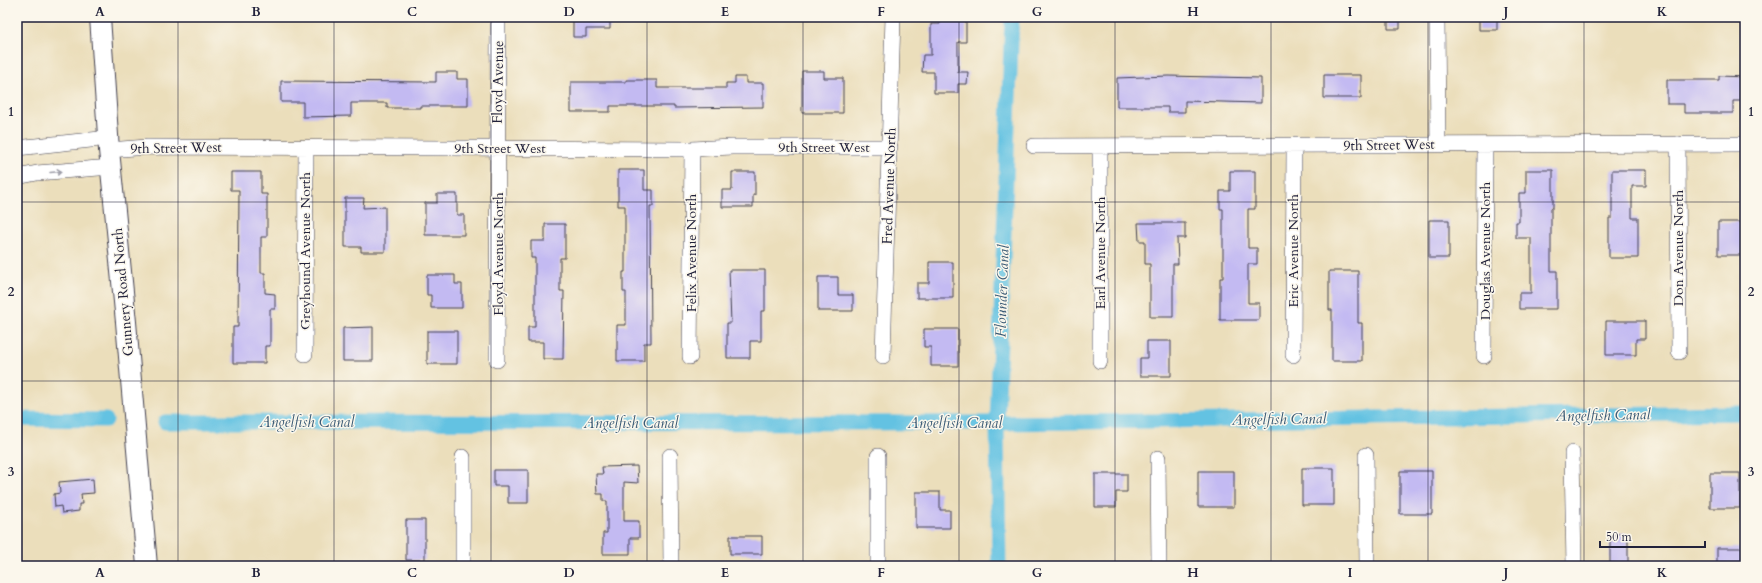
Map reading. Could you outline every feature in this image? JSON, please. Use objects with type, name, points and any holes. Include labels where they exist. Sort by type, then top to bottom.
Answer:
[{"type":"main road","name":"Gunnery Road North","points":[[100,17],[110,152],[147,566]]},
{"type":"street","name":"Floyd Avenue","points":[[497,148],[498,17]]},
{"type":"street","name":"Fred Avenue North","points":[[883,356],[893,17]]},
{"type":"street","points":[[1437,17],[1438,145]]},
{"type":"street","name":"Don Avenue North","points":[[1678,144],[1679,352]]},
{"type":"street","name":"9th Street West","points":[[1034,146],[1745,144]]},
{"type":"street","name":"Douglas Avenue North","points":[[1484,356],[1485,145]]},
{"type":"street","name":"Earl Avenue North","points":[[1100,146],[1100,361]]},
{"type":"street","name":"Eric Avenue North","points":[[1293,355],[1294,146]]},
{"type":"street","name":"9th Street West","points":[[110,152],[147,147],[692,149],[740,147],[890,147]]},
{"type":"street","points":[[17,148],[110,152]]},
{"type":"street","name":"Greyhound Avenue North","points":[[305,354],[306,148]]},
{"type":"street","name":"Floyd Avenue North","points":[[497,148],[499,259],[497,360]]},
{"type":"street","name":"Felix Avenue North","points":[[690,357],[692,149]]},
{"type":"street","points":[[17,177],[37,173],[110,152]]},
{"type":"street","points":[[1572,453],[1574,566]]},
{"type":"street","points":[[1366,455],[1367,566]]},
{"type":"street","points":[[463,456],[463,566]]},
{"type":"street","points":[[670,456],[671,566]]},
{"type":"street","points":[[878,456],[878,566]]},
{"type":"street","points":[[1158,458],[1159,566]]},
{"type":"building","points":[[573,17],[610,17],[610,29],[586,29],[586,37],[573,37]]},
{"type":"building","points":[[940,17],[966,17],[966,42],[958,42],[958,72],[968,72],[967,84],[958,84],[958,93],[934,93],[934,72],[922,72],[923,55],[931,55],[931,24],[940,24]]},
{"type":"building","points":[[1388,17],[1400,17],[1400,29],[1388,29]]},
{"type":"building","points":[[1479,17],[1497,17],[1497,30],[1479,30]]},
{"type":"building","points":[[802,71],[824,71],[824,78],[843,78],[843,113],[802,113]]},
{"type":"building","points":[[436,72],[457,72],[457,79],[468,79],[468,106],[387,108],[387,103],[351,103],[351,116],[303,117],[303,102],[281,102],[281,81],[436,82]]},
{"type":"building","points":[[1324,75],[1361,75],[1361,98],[1324,98]]},
{"type":"building","points":[[1168,76],[1261,78],[1261,103],[1185,101],[1185,112],[1168,112],[1168,107],[1117,107],[1117,78]]},
{"type":"building","points":[[1719,76],[1745,77],[1745,101],[1733,101],[1733,113],[1684,113],[1684,104],[1667,104],[1667,80],[1719,80]]},
{"type":"building","points":[[735,77],[746,77],[746,83],[763,83],[763,107],[674,108],[674,106],[610,106],[610,112],[571,112],[571,82],[626,82],[626,80],[657,80],[657,88],[726,88],[726,83],[735,83]]},
{"type":"building","points":[[618,170],[644,170],[644,190],[653,190],[653,206],[650,206],[651,343],[644,343],[644,361],[617,361],[617,325],[626,325],[626,292],[623,292],[623,272],[625,272],[625,206],[618,206]]},
{"type":"building","points":[[1526,170],[1553,170],[1553,208],[1551,208],[1551,271],[1557,271],[1557,309],[1519,309],[1519,293],[1531,293],[1531,238],[1516,238],[1516,222],[1519,222],[1519,193],[1526,193]]},
{"type":"building","points":[[1612,170],[1646,170],[1646,186],[1632,186],[1632,218],[1638,218],[1638,258],[1609,258],[1609,218],[1612,218]]},
{"type":"building","points":[[1230,171],[1255,171],[1255,209],[1248,209],[1248,248],[1257,248],[1257,264],[1248,264],[1248,303],[1259,303],[1259,320],[1220,320],[1220,278],[1223,278],[1223,209],[1220,209],[1220,191],[1230,191]]},
{"type":"building","points":[[231,172],[261,172],[261,194],[267,194],[267,237],[261,237],[261,273],[265,273],[265,293],[275,294],[275,309],[270,309],[270,346],[265,346],[265,363],[233,363],[233,327],[238,327],[239,190],[231,190]]},
{"type":"building","points":[[732,172],[755,172],[755,195],[753,195],[753,207],[722,207],[722,190],[732,190]]},
{"type":"building","points":[[437,194],[457,194],[457,215],[464,215],[464,235],[425,235],[425,203],[437,203]]},
{"type":"building","points":[[345,198],[364,198],[363,208],[385,207],[385,252],[361,252],[361,247],[345,247]]},
{"type":"building","points":[[1429,220],[1449,220],[1449,258],[1429,258]]},
{"type":"building","points":[[1718,222],[1745,222],[1745,255],[1718,255]]},
{"type":"building","points":[[1138,223],[1185,223],[1185,238],[1177,238],[1178,264],[1173,264],[1173,317],[1150,317],[1150,264],[1145,264],[1145,241],[1139,241]]},
{"type":"building","points":[[545,224],[565,224],[565,258],[560,258],[560,291],[564,291],[563,359],[543,359],[543,342],[528,342],[528,327],[535,327],[535,258],[531,258],[531,241],[545,241]]},
{"type":"building","points":[[929,262],[953,262],[953,298],[917,298],[917,283],[929,283]]},
{"type":"building","points":[[729,270],[765,270],[765,311],[761,311],[761,341],[750,341],[750,358],[727,358],[727,323],[731,323]]},
{"type":"building","points":[[1329,271],[1358,271],[1358,323],[1362,323],[1362,361],[1332,361],[1332,310],[1329,310]]},
{"type":"building","points":[[427,275],[455,275],[455,284],[462,284],[462,308],[431,308],[431,295],[427,295]]},
{"type":"building","points":[[818,277],[838,277],[838,295],[853,295],[853,311],[818,311]]},
{"type":"building","points":[[1606,321],[1645,321],[1645,339],[1636,339],[1636,355],[1606,355]]},
{"type":"building","points":[[373,327],[373,361],[343,361],[343,328]]},
{"type":"building","points":[[924,329],[958,329],[958,366],[931,366],[931,347],[924,347]]},
{"type":"building","points":[[427,331],[457,331],[457,364],[427,364]]},
{"type":"building","points":[[1147,341],[1171,341],[1171,376],[1140,376],[1140,358],[1147,358]]},
{"type":"building","points":[[637,466],[638,483],[624,482],[624,521],[639,521],[639,538],[630,538],[630,554],[603,554],[603,533],[607,533],[607,501],[603,501],[603,494],[597,494],[596,474],[603,474],[602,467]]},
{"type":"building","points":[[1302,468],[1334,468],[1334,505],[1302,505]]},
{"type":"building","points":[[494,470],[528,470],[528,503],[508,503],[508,486],[494,486]]},
{"type":"building","points":[[1198,471],[1234,471],[1234,507],[1198,507]]},
{"type":"building","points":[[1400,471],[1432,471],[1432,514],[1400,514]]},
{"type":"building","points":[[1710,473],[1740,473],[1740,508],[1710,508]]},
{"type":"building","points":[[1095,474],[1127,474],[1127,492],[1116,492],[1116,507],[1095,507]]},
{"type":"building","points":[[93,479],[94,493],[81,494],[82,504],[79,504],[79,511],[62,513],[61,506],[55,507],[54,494],[60,493],[59,482]]},
{"type":"building","points":[[916,492],[940,492],[940,510],[950,510],[950,528],[916,528]]},
{"type":"building","points":[[406,520],[425,520],[425,560],[406,560]]},
{"type":"building","points":[[1610,534],[1628,534],[1628,565],[1610,565]]},
{"type":"building","points":[[730,536],[762,536],[762,554],[730,554]]},
{"type":"building","points":[[1717,548],[1744,548],[1745,566],[1717,566]]},
{"type":"waterway","name":"Flounder Canal","points":[[999,566],[997,423],[1012,17]]},
{"type":"waterway","name":"Angelfish Canal","points":[[165,422],[997,423],[1745,413]]},
{"type":"waterway","name":"Angelfish Canal","points":[[17,419],[106,420]]}]
